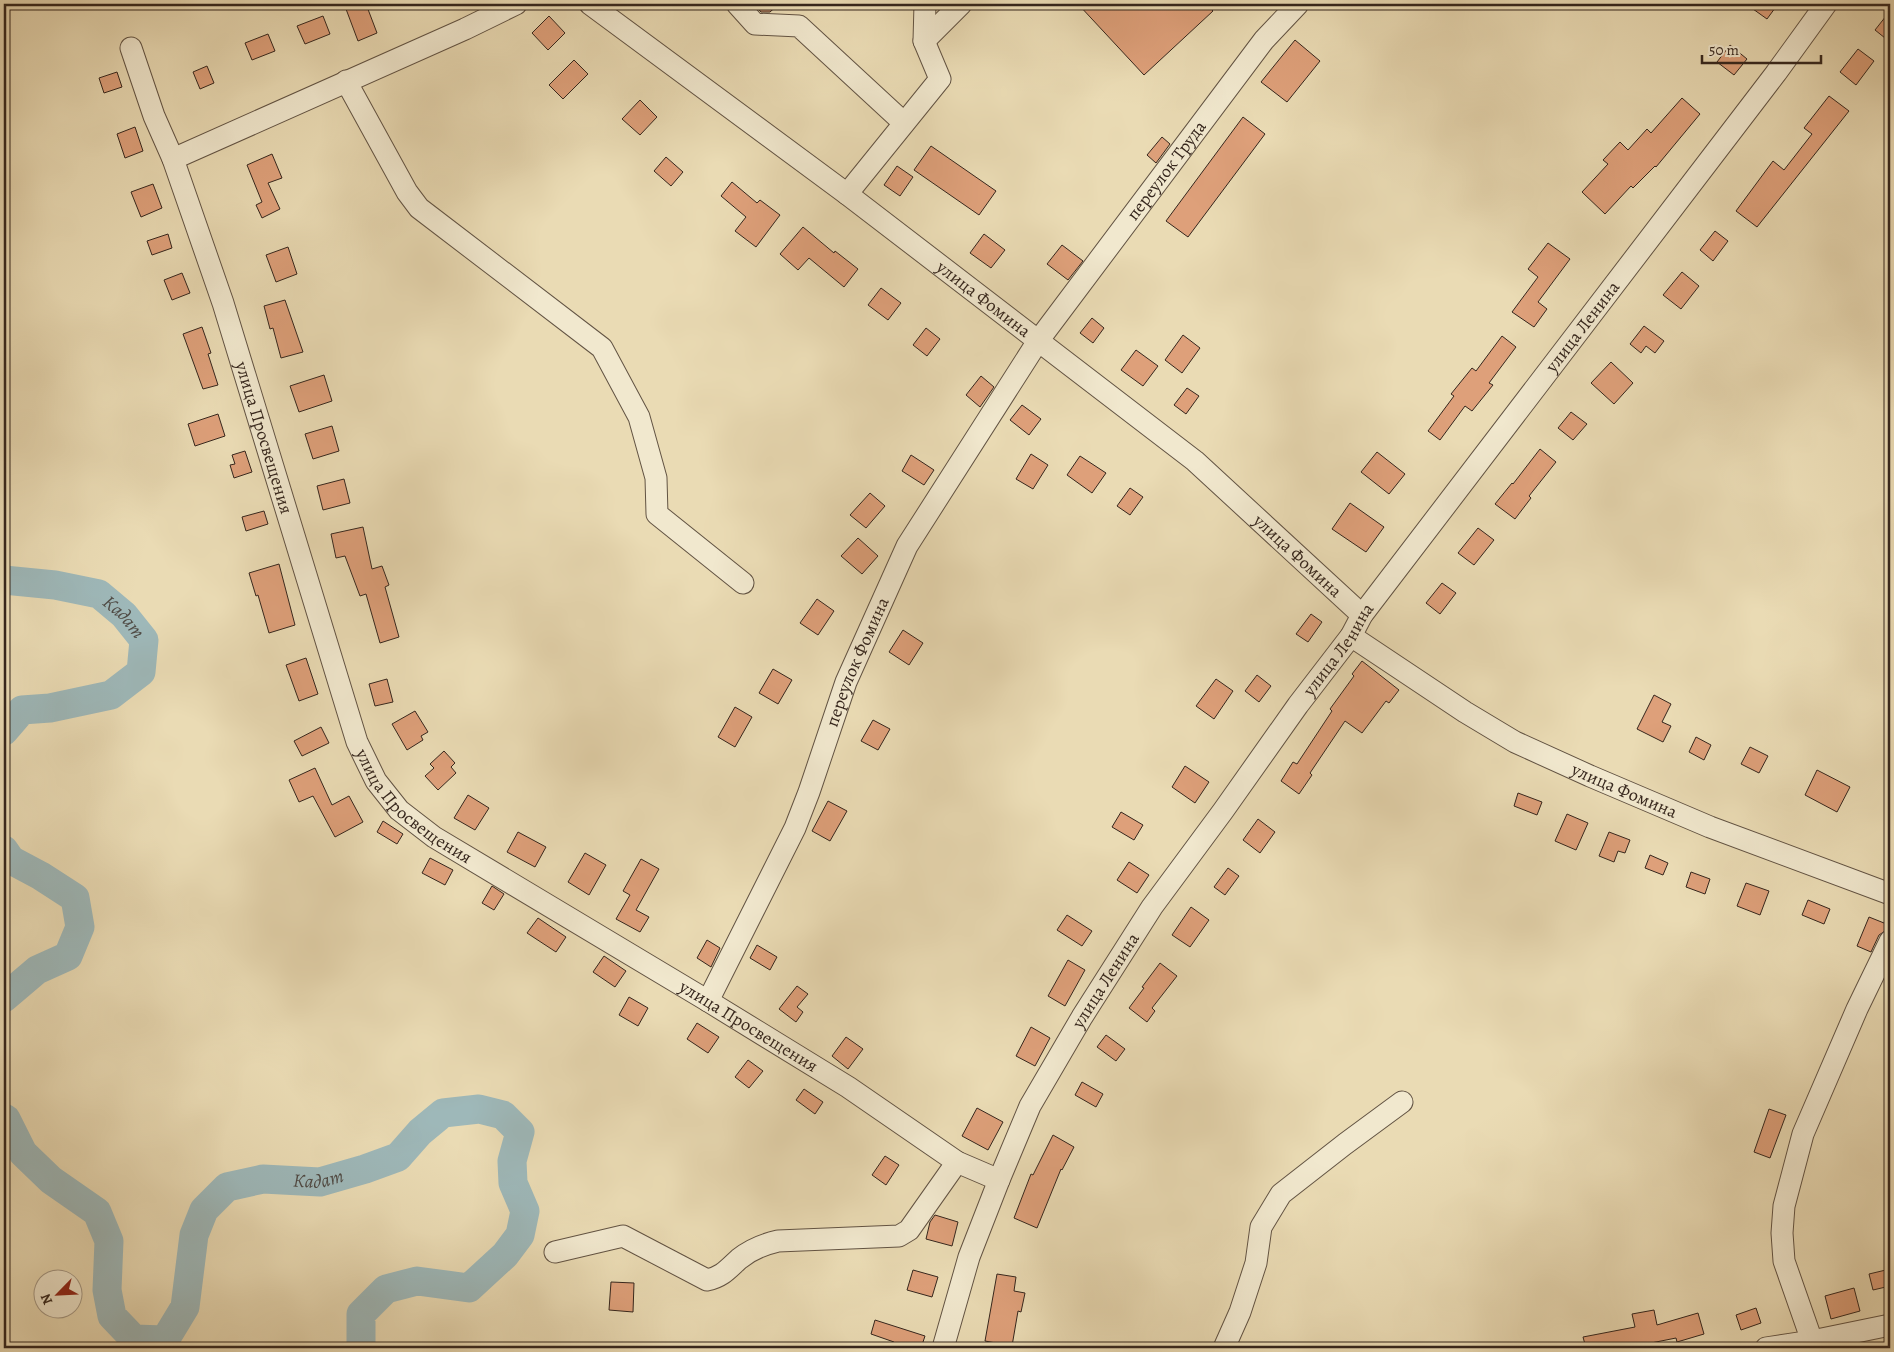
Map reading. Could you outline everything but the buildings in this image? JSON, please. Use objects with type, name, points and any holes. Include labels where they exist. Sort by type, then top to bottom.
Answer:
[{"type":"street","points":[[173,158],[465,29],[516,4]]},
{"type":"street","name":"улица Фомина","points":[[590,4],[847,194],[1195,462],[1362,615]]},
{"type":"street","points":[[737,4],[755,24],[799,26],[904,123]]},
{"type":"street","points":[[847,194],[940,79],[924,41],[925,4]]},
{"type":"street","points":[[924,41],[962,4]]},
{"type":"street","name":"переулок Труда","points":[[1038,341],[1264,40],[1298,4]]},
{"type":"street","name":"улица Ленина","points":[[943,1348],[969,1257],[1030,1106],[1082,1017],[1147,914],[1298,705],[1351,636],[1362,615],[1770,81],[1826,4]]},
{"type":"street","name":"улица Просвещения","points":[[131,48],[154,116],[173,158],[223,303],[354,733],[376,781],[399,810],[434,837],[708,1000],[848,1087],[957,1162],[999,1180]]},
{"type":"street","points":[[346,81],[407,192],[419,208],[602,348],[639,417],[656,478],[657,514],[744,583]]},
{"type":"street","name":"переулок Фомина","points":[[708,1000],[795,828],[846,682],[907,546],[1038,341]]},
{"type":"street","name":"улица Фомина","points":[[1351,636],[1465,712],[1515,742],[1710,827],[1890,894]]},
{"type":"street","points":[[1812,1341],[1784,1261],[1782,1233],[1784,1206],[1803,1134],[1857,1009],[1890,941]]},
{"type":"street","points":[[1224,1348],[1240,1312],[1256,1263],[1261,1227],[1282,1194],[1344,1144],[1402,1102]]},
{"type":"street","points":[[555,1252],[623,1236],[707,1280],[717,1278],[725,1274],[740,1258],[763,1245],[778,1241],[899,1236],[909,1230],[957,1162]]},
{"type":"street","points":[[1766,1348],[1812,1341],[1890,1325]]},
{"type":"waterway","name":"Кадат","points":[[4,580],[55,585],[99,594],[124,615],[144,640],[141,672],[111,695],[50,708],[22,710],[4,731]]},
{"type":"waterway","name":"Кадат","points":[[4,850],[11,860],[41,876],[75,898],[80,927],[68,956],[37,970],[4,998]]},
{"type":"waterway","name":"Кадат","points":[[4,1118],[23,1153],[51,1180],[97,1212],[109,1241],[107,1290],[112,1316],[134,1339],[165,1340],[185,1307],[194,1235],[204,1210],[227,1187],[263,1179],[320,1182],[398,1157],[420,1132],[443,1113],[479,1109],[503,1115],[520,1132],[512,1161],[513,1183],[525,1211],[520,1235],[505,1255],[469,1288],[417,1281],[386,1289],[361,1314],[361,1348]]}]
